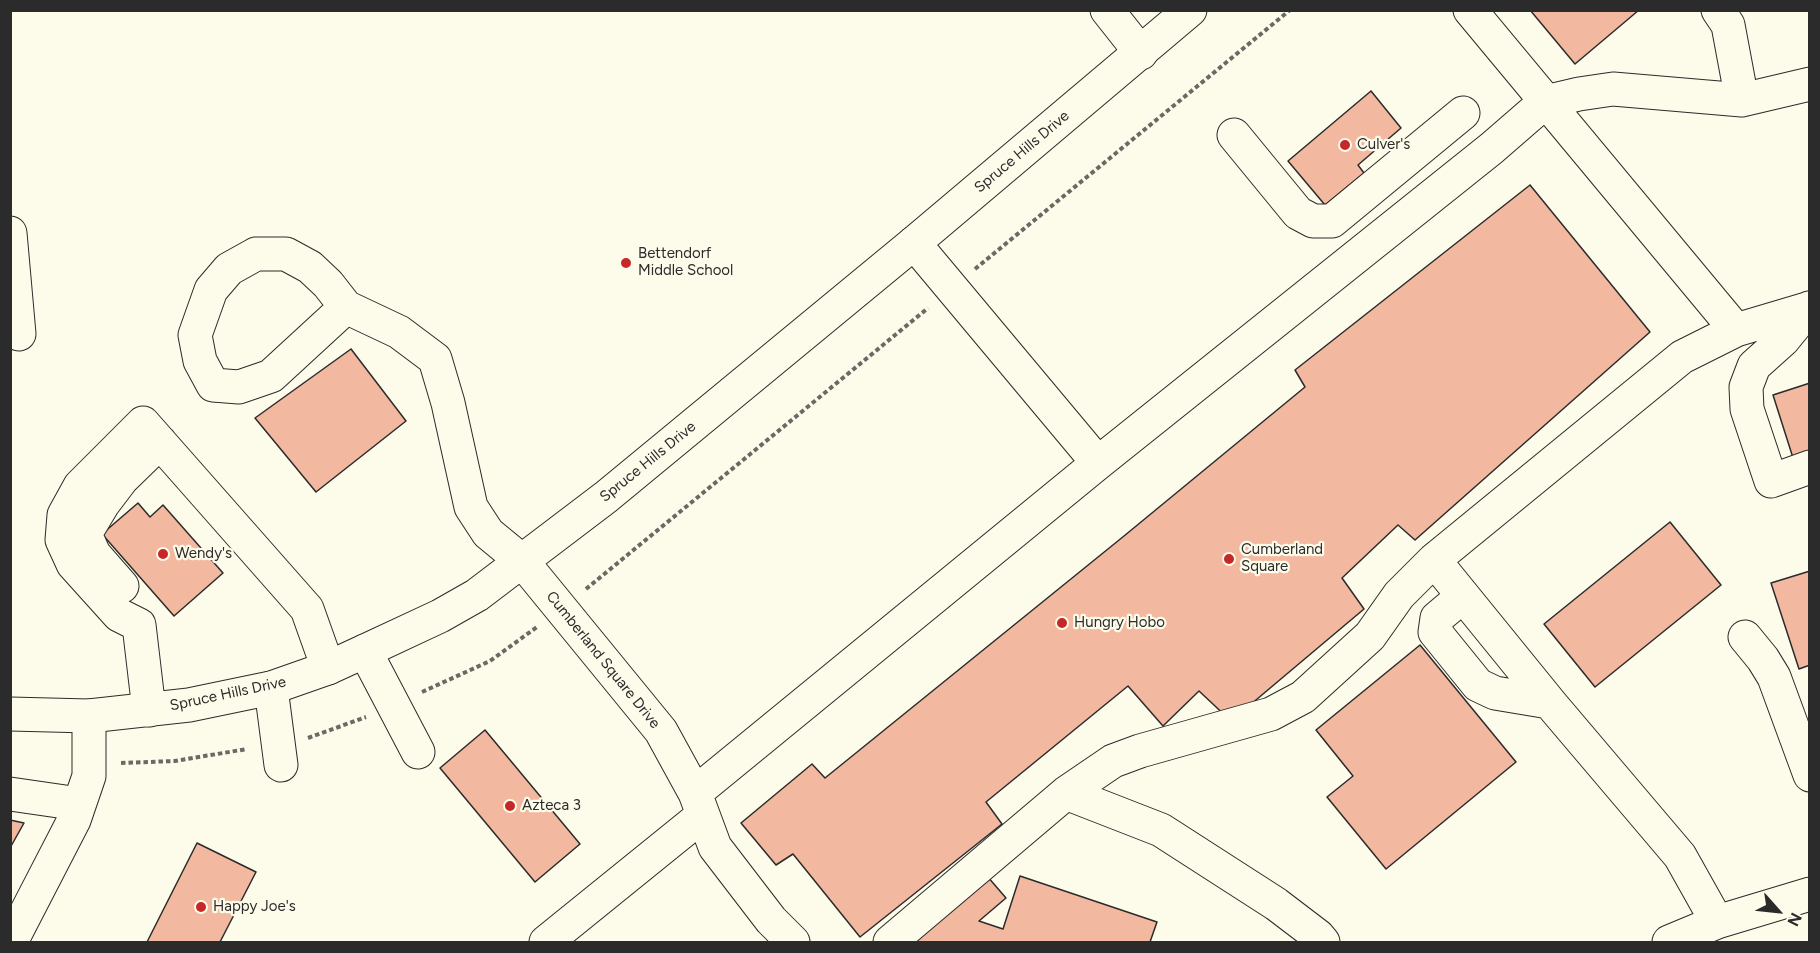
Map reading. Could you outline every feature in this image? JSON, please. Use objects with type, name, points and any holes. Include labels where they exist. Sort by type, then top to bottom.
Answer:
[{"type":"main road","points":[[1107,10],[1141,53]]},
{"type":"main road","name":"Spruce Hills Drive","points":[[10,714],[89,716],[189,705],[271,688],[328,668],[440,616],[477,595],[606,497],[914,243],[1190,10]]},
{"type":"main road","points":[[1470,10],[1736,330]]},
{"type":"main road","points":[[1718,10],[1728,25],[1742,100]]},
{"type":"main road","points":[[546,942],[699,804],[1098,463],[1492,148],[1545,102],[1613,89],[1742,100],[1809,84]]},
{"type":"main road","points":[[1234,135],[1298,213],[1313,221],[1332,221],[1463,113]]},
{"type":"main road","points":[[10,233],[20,334]]},
{"type":"main road","points":[[914,243],[1098,463]]},
{"type":"main road","points":[[256,254],[286,254],[310,267],[328,284],[346,308],[271,376],[239,387],[213,384],[200,361],[195,335],[211,290],[229,269],[256,254]]},
{"type":"main road","name":"Cumberland Square Drive","points":[[346,308],[399,332],[435,359],[448,403],[471,507],[488,532],[522,561],[661,730],[699,804],[715,847],[771,920],[793,942]]},
{"type":"main road","points":[[890,942],[1066,793],[1113,761],[1140,750],[1271,714],[1303,697],[1370,636],[1399,595],[1434,560],[1682,357],[1736,330],[1809,308]]},
{"type":"main road","points":[[1809,308],[1783,340],[1754,366],[1746,387],[1747,409],[1771,481],[1809,467]]},
{"type":"main road","points":[[149,710],[139,625],[119,615],[73,564],[62,540],[64,515],[80,486],[143,423],[307,609],[328,668]]},
{"type":"main road","points":[[1434,560],[1549,702],[1680,856],[1717,922]]},
{"type":"main road","points":[[1462,596],[1437,618],[1435,632],[1478,685],[1495,693],[1549,702]]},
{"type":"main road","points":[[1745,637],[1763,658],[1774,677],[1809,776]]},
{"type":"main road","points":[[365,651],[418,752]]},
{"type":"main road","points":[[271,688],[281,765]]},
{"type":"main road","points":[[11,942],[80,804],[89,776],[89,716]]},
{"type":"main road","points":[[1066,793],[1161,830],[1276,904],[1323,942]]},
{"type":"main road","points":[[10,794],[80,804]]},
{"type":"main road","points":[[1668,942],[1717,922],[1809,894]]},
{"type":"building","points":[[1530,10],[1639,10],[1575,64]]},
{"type":"building","name":"Culver's","points":[[1371,91],[1401,128],[1358,165],[1364,173],[1325,205],[1288,161]]},
{"type":"building","name":"Cumberland Square","points":[[1530,185],[1650,332],[1415,540],[1398,525],[1342,578],[1364,609],[1231,721],[1199,691],[1163,726],[1128,686],[986,802],[1002,824],[860,937],[793,854],[776,865],[741,823],[812,764],[825,778],[1305,387],[1295,370]]},
{"type":"building","points":[[351,349],[406,421],[316,492],[255,418]]},
{"type":"building","points":[[1810,383],[1810,456],[1794,461],[1773,395]]},
{"type":"building","name":"Wendy's","points":[[138,503],[150,517],[163,505],[223,573],[174,616],[102,534]]},
{"type":"building","points":[[1670,522],[1721,585],[1595,687],[1544,624]]},
{"type":"building","points":[[1810,571],[1810,665],[1799,669],[1771,583]]},
{"type":"building","points":[[1420,645],[1516,762],[1386,869],[1327,797],[1353,776],[1316,730]]},
{"type":"building","name":"Azteca 3","points":[[485,730],[580,844],[535,882],[440,768]]},
{"type":"building","points":[[10,820],[24,823],[10,848]]},
{"type":"building","name":"Happy Joe's","points":[[197,843],[256,872],[220,942],[147,942]]},
{"type":"building","points":[[987,876],[1006,898],[979,921],[1003,929],[1020,876],[1157,922],[1150,942],[911,942]]},
{"type":"place","name":"Culver's","points":[[1345,145]]},
{"type":"place","name":"Bettendorf Middle School","points":[[626,263]]},
{"type":"place","name":"Wendy's","points":[[163,554]]},
{"type":"place","name":"Cumberland Square","points":[[1229,559]]},
{"type":"place","name":"Hungry Hobo","points":[[1062,623]]},
{"type":"place","name":"Azteca 3","points":[[510,806]]},
{"type":"place","name":"Happy Joe's","points":[[201,907]]}]
